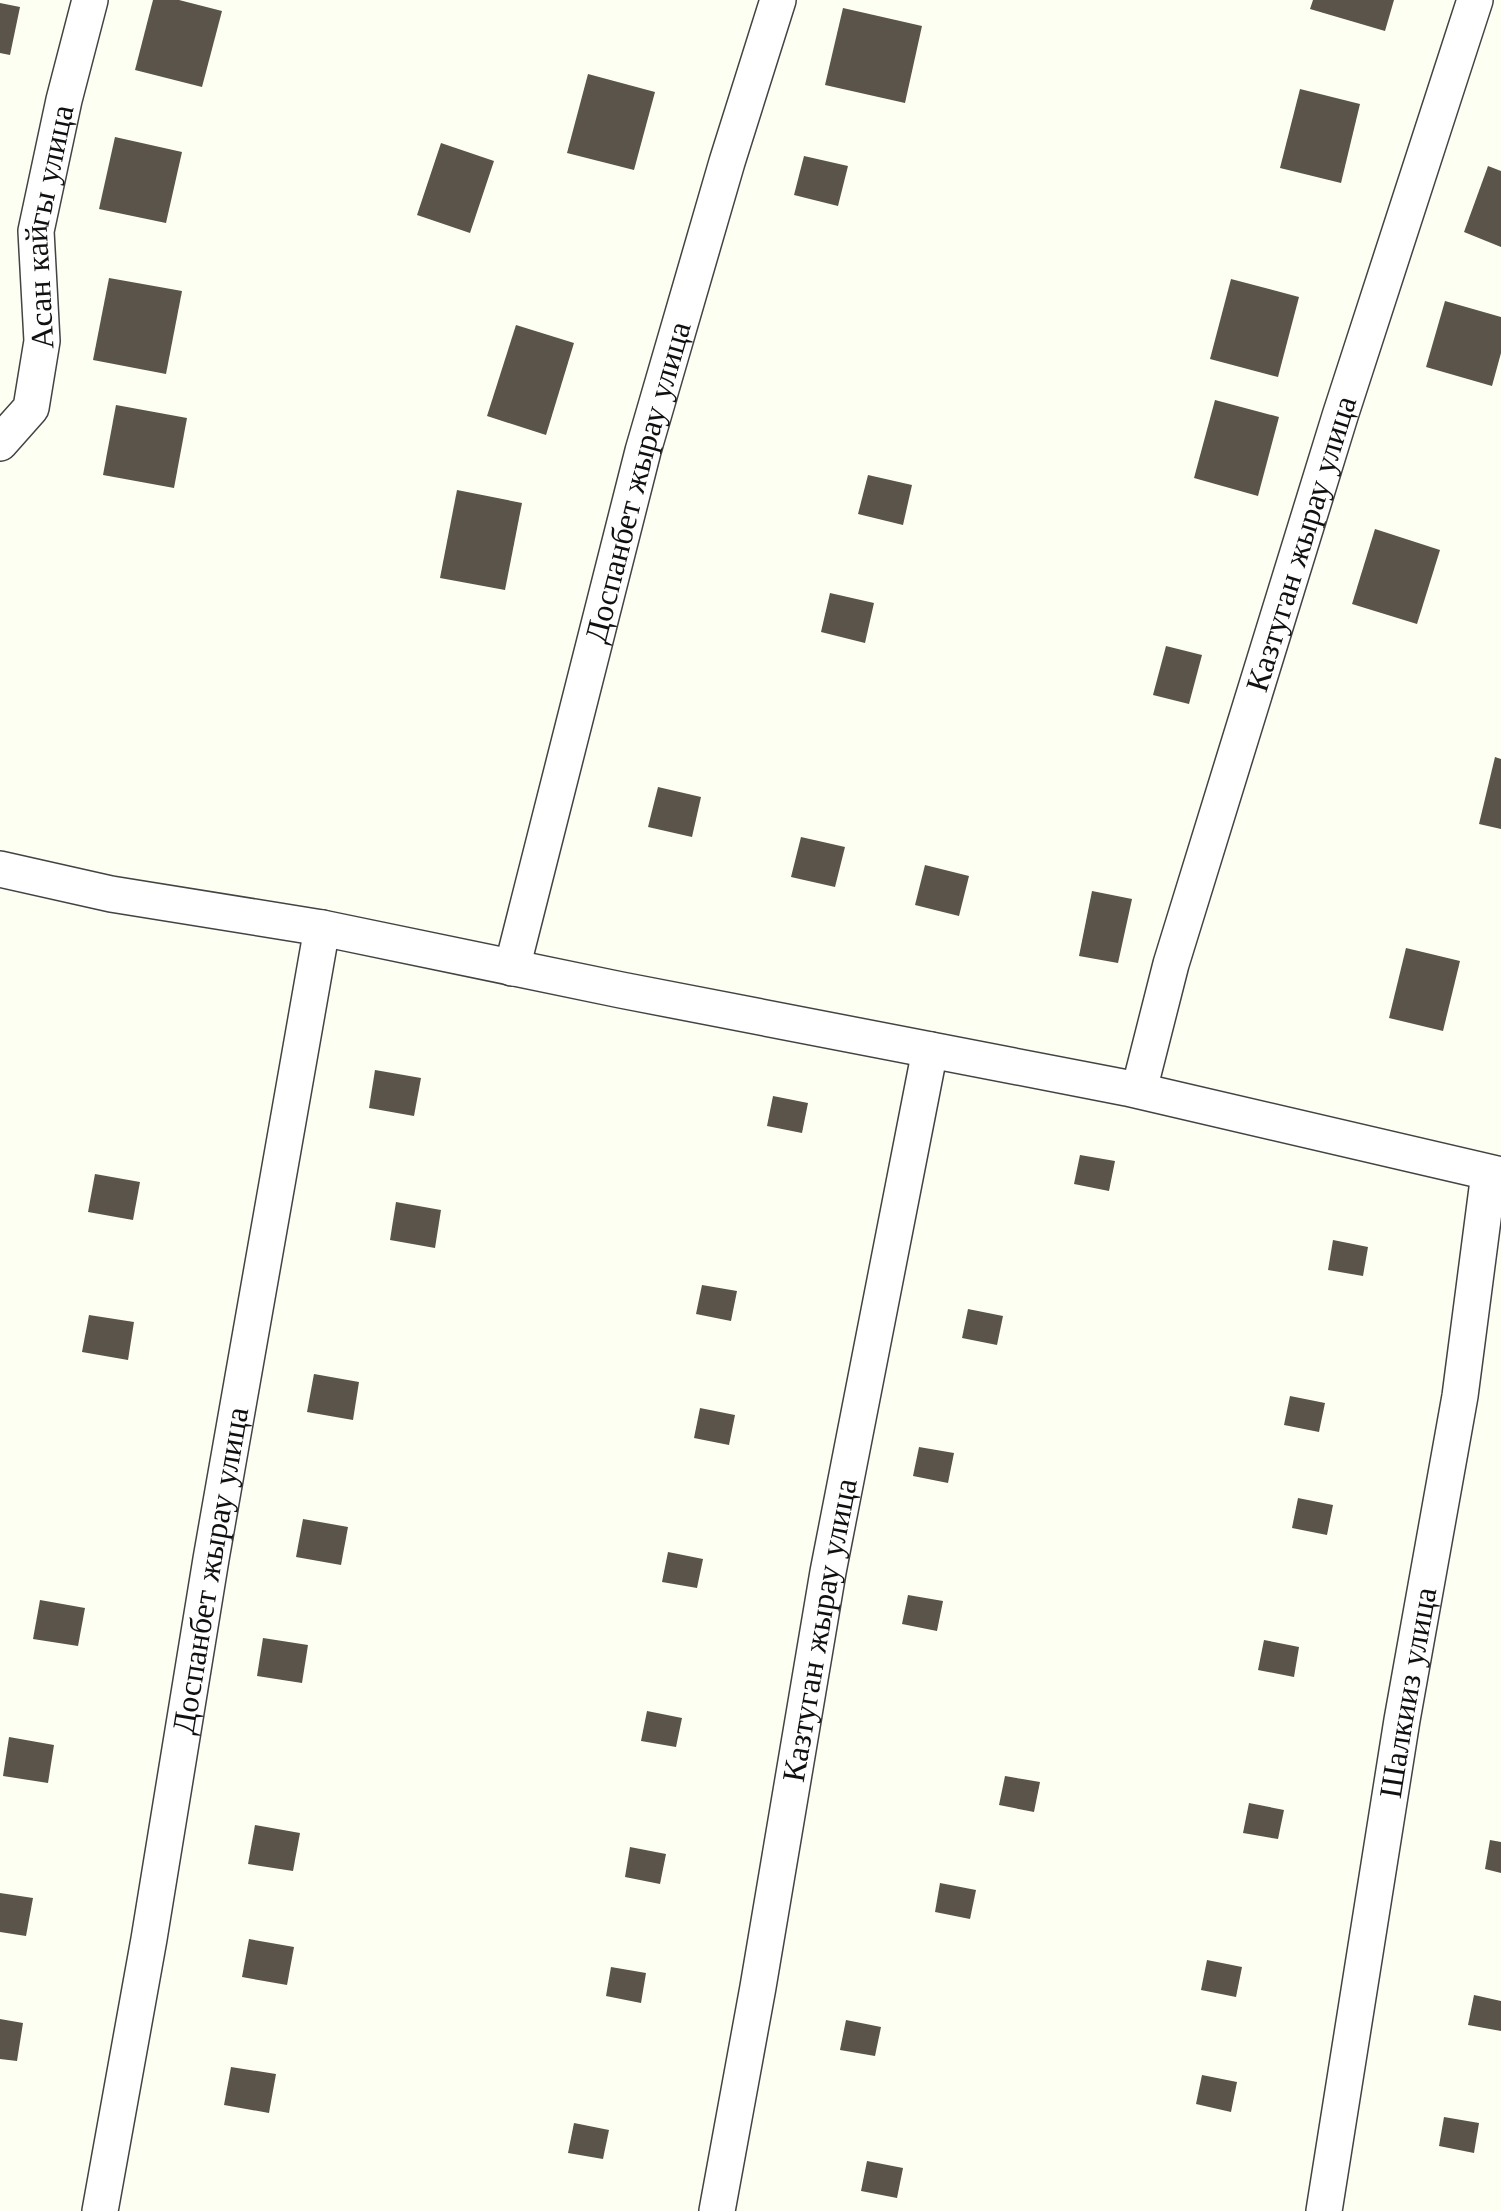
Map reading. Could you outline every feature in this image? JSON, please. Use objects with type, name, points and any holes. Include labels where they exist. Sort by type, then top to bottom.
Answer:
[{"type":"street","name":"Асан кайгы улица","points":[[0,443],[31,408],[42,341],[36,231],[90,0]]},
{"type":"street","name":"Доспанбет жырау улица","points":[[512,968],[642,452],[778,0]]},
{"type":"street","name":"Казтуган жырау улица","points":[[1140,1090],[1171,964],[1340,416],[1475,0]]},
{"type":"street","points":[[0,868],[111,894],[322,928],[1140,1090],[1495,1174]]},
{"type":"street","name":"Доспанбет жырау улица","points":[[100,2211],[322,928]]},
{"type":"street","name":"Казтуган жырау улица","points":[[717,2211],[828,1572],[930,1050]]},
{"type":"street","name":"Шалкииз улица","points":[[1324,2211],[1495,1174]]},
{"type":"building","points":[[153,0],[179,0],[222,11],[202,87],[135,70]]},
{"type":"building","points":[[1313,0],[1394,0],[1385,31],[1310,9]]},
{"type":"building","points":[[0,3],[20,7],[10,55],[0,53]]},
{"type":"building","points":[[843,8],[922,26],[905,103],[825,85]]},
{"type":"building","points":[[588,74],[655,92],[634,170],[567,153]]},
{"type":"building","points":[[1300,89],[1360,104],[1341,183],[1280,168]]},
{"type":"building","points":[[115,137],[182,152],[166,223],[99,209]]},
{"type":"building","points":[[441,143],[494,161],[470,233],[417,215]]},
{"type":"building","points":[[804,156],[848,166],[838,206],[794,195]]},
{"type":"building","points":[[1488,166],[1501,171],[1501,247],[1464,232]]},
{"type":"building","points":[[109,278],[182,291],[166,374],[93,360]]},
{"type":"building","points":[[1231,279],[1299,297],[1278,377],[1210,359]]},
{"type":"building","points":[[1445,301],[1501,317],[1501,353],[1492,386],[1426,367]]},
{"type":"building","points":[[516,325],[574,343],[546,435],[487,416]]},
{"type":"building","points":[[1215,400],[1279,417],[1258,496],[1194,478]]},
{"type":"building","points":[[116,405],[187,418],[174,488],[103,475]]},
{"type":"building","points":[[868,475],[912,485],[903,525],[858,514]]},
{"type":"building","points":[[457,490],[522,503],[505,590],[440,578]]},
{"type":"building","points":[[1375,529],[1440,550],[1417,624],[1352,604]]},
{"type":"building","points":[[830,593],[874,603],[865,643],[821,632]]},
{"type":"building","points":[[1166,646],[1202,655],[1189,704],[1153,695]]},
{"type":"building","points":[[1495,757],[1501,759],[1501,829],[1479,824]]},
{"type":"building","points":[[658,787],[701,797],[692,837],[648,827]]},
{"type":"building","points":[[801,837],[845,847],[835,887],[791,877]]},
{"type":"building","points":[[925,865],[969,876],[959,916],[915,905]]},
{"type":"building","points":[[1092,891],[1132,899],[1118,963],[1079,956]]},
{"type":"building","points":[[1406,948],[1460,961],[1443,1031],[1389,1018]]},
{"type":"building","points":[[375,1070],[421,1078],[414,1116],[369,1108]]},
{"type":"building","points":[[773,1096],[808,1103],[802,1133],[767,1126]]},
{"type":"building","points":[[1080,1155],[1115,1161],[1109,1191],[1074,1184]]},
{"type":"building","points":[[95,1174],[140,1182],[133,1220],[88,1212]]},
{"type":"building","points":[[396,1202],[441,1210],[435,1248],[390,1240]]},
{"type":"building","points":[[1333,1240],[1368,1247],[1363,1276],[1328,1270]]},
{"type":"building","points":[[702,1285],[737,1291],[731,1321],[696,1314]]},
{"type":"building","points":[[968,1309],[1003,1316],[997,1345],[962,1338]]},
{"type":"building","points":[[89,1315],[134,1322],[128,1360],[82,1352]]},
{"type":"building","points":[[314,1374],[359,1382],[353,1420],[307,1412]]},
{"type":"building","points":[[1290,1396],[1325,1403],[1319,1432],[1284,1425]]},
{"type":"building","points":[[700,1408],[735,1415],[729,1445],[694,1438]]},
{"type":"building","points":[[919,1447],[954,1453],[948,1483],[913,1476]]},
{"type":"building","points":[[1298,1498],[1333,1505],[1327,1535],[1292,1528]]},
{"type":"building","points":[[303,1519],[348,1527],[341,1565],[296,1557]]},
{"type":"building","points":[[668,1552],[703,1559],[697,1588],[662,1582]]},
{"type":"building","points":[[908,1595],[943,1601],[937,1631],[902,1624]]},
{"type":"building","points":[[40,1600],[85,1608],[78,1646],[33,1639]]},
{"type":"building","points":[[263,1638],[308,1645],[302,1683],[257,1676]]},
{"type":"building","points":[[1264,1640],[1299,1647],[1294,1677],[1258,1670]]},
{"type":"building","points":[[647,1711],[682,1718],[676,1747],[641,1741]]},
{"type":"building","points":[[9,1737],[54,1745],[48,1783],[3,1776]]},
{"type":"building","points":[[1005,1776],[1040,1782],[1034,1812],[999,1805]]},
{"type":"building","points":[[1249,1803],[1284,1810],[1278,1839],[1243,1833]]},
{"type":"building","points":[[255,1825],[300,1833],[293,1871],[248,1864]]},
{"type":"building","points":[[1490,1840],[1501,1842],[1501,1873],[1485,1869]]},
{"type":"building","points":[[630,1847],[666,1854],[660,1884],[625,1877]]},
{"type":"building","points":[[940,1883],[976,1890],[970,1919],[935,1912]]},
{"type":"building","points":[[0,1893],[33,1898],[26,1936],[0,1932]]},
{"type":"building","points":[[249,1939],[294,1947],[287,1985],[242,1977]]},
{"type":"building","points":[[1207,1960],[1242,1967],[1236,1997],[1201,1990]]},
{"type":"building","points":[[611,1967],[646,1973],[641,2003],[606,1996]]},
{"type":"building","points":[[1474,1995],[1501,2001],[1501,2031],[1468,2025]]},
{"type":"building","points":[[0,2019],[23,2023],[17,2061],[0,2059]]},
{"type":"building","points":[[846,2020],[881,2027],[875,2056],[840,2050]]},
{"type":"building","points":[[231,2067],[276,2074],[269,2113],[224,2105]]},
{"type":"building","points":[[1202,2075],[1237,2082],[1231,2112],[1196,2104]]},
{"type":"building","points":[[1444,2117],[1479,2123],[1474,2153],[1439,2146]]},
{"type":"building","points":[[574,2123],[609,2130],[603,2159],[568,2153]]},
{"type":"building","points":[[867,2161],[903,2168],[897,2198],[861,2191]]}]
